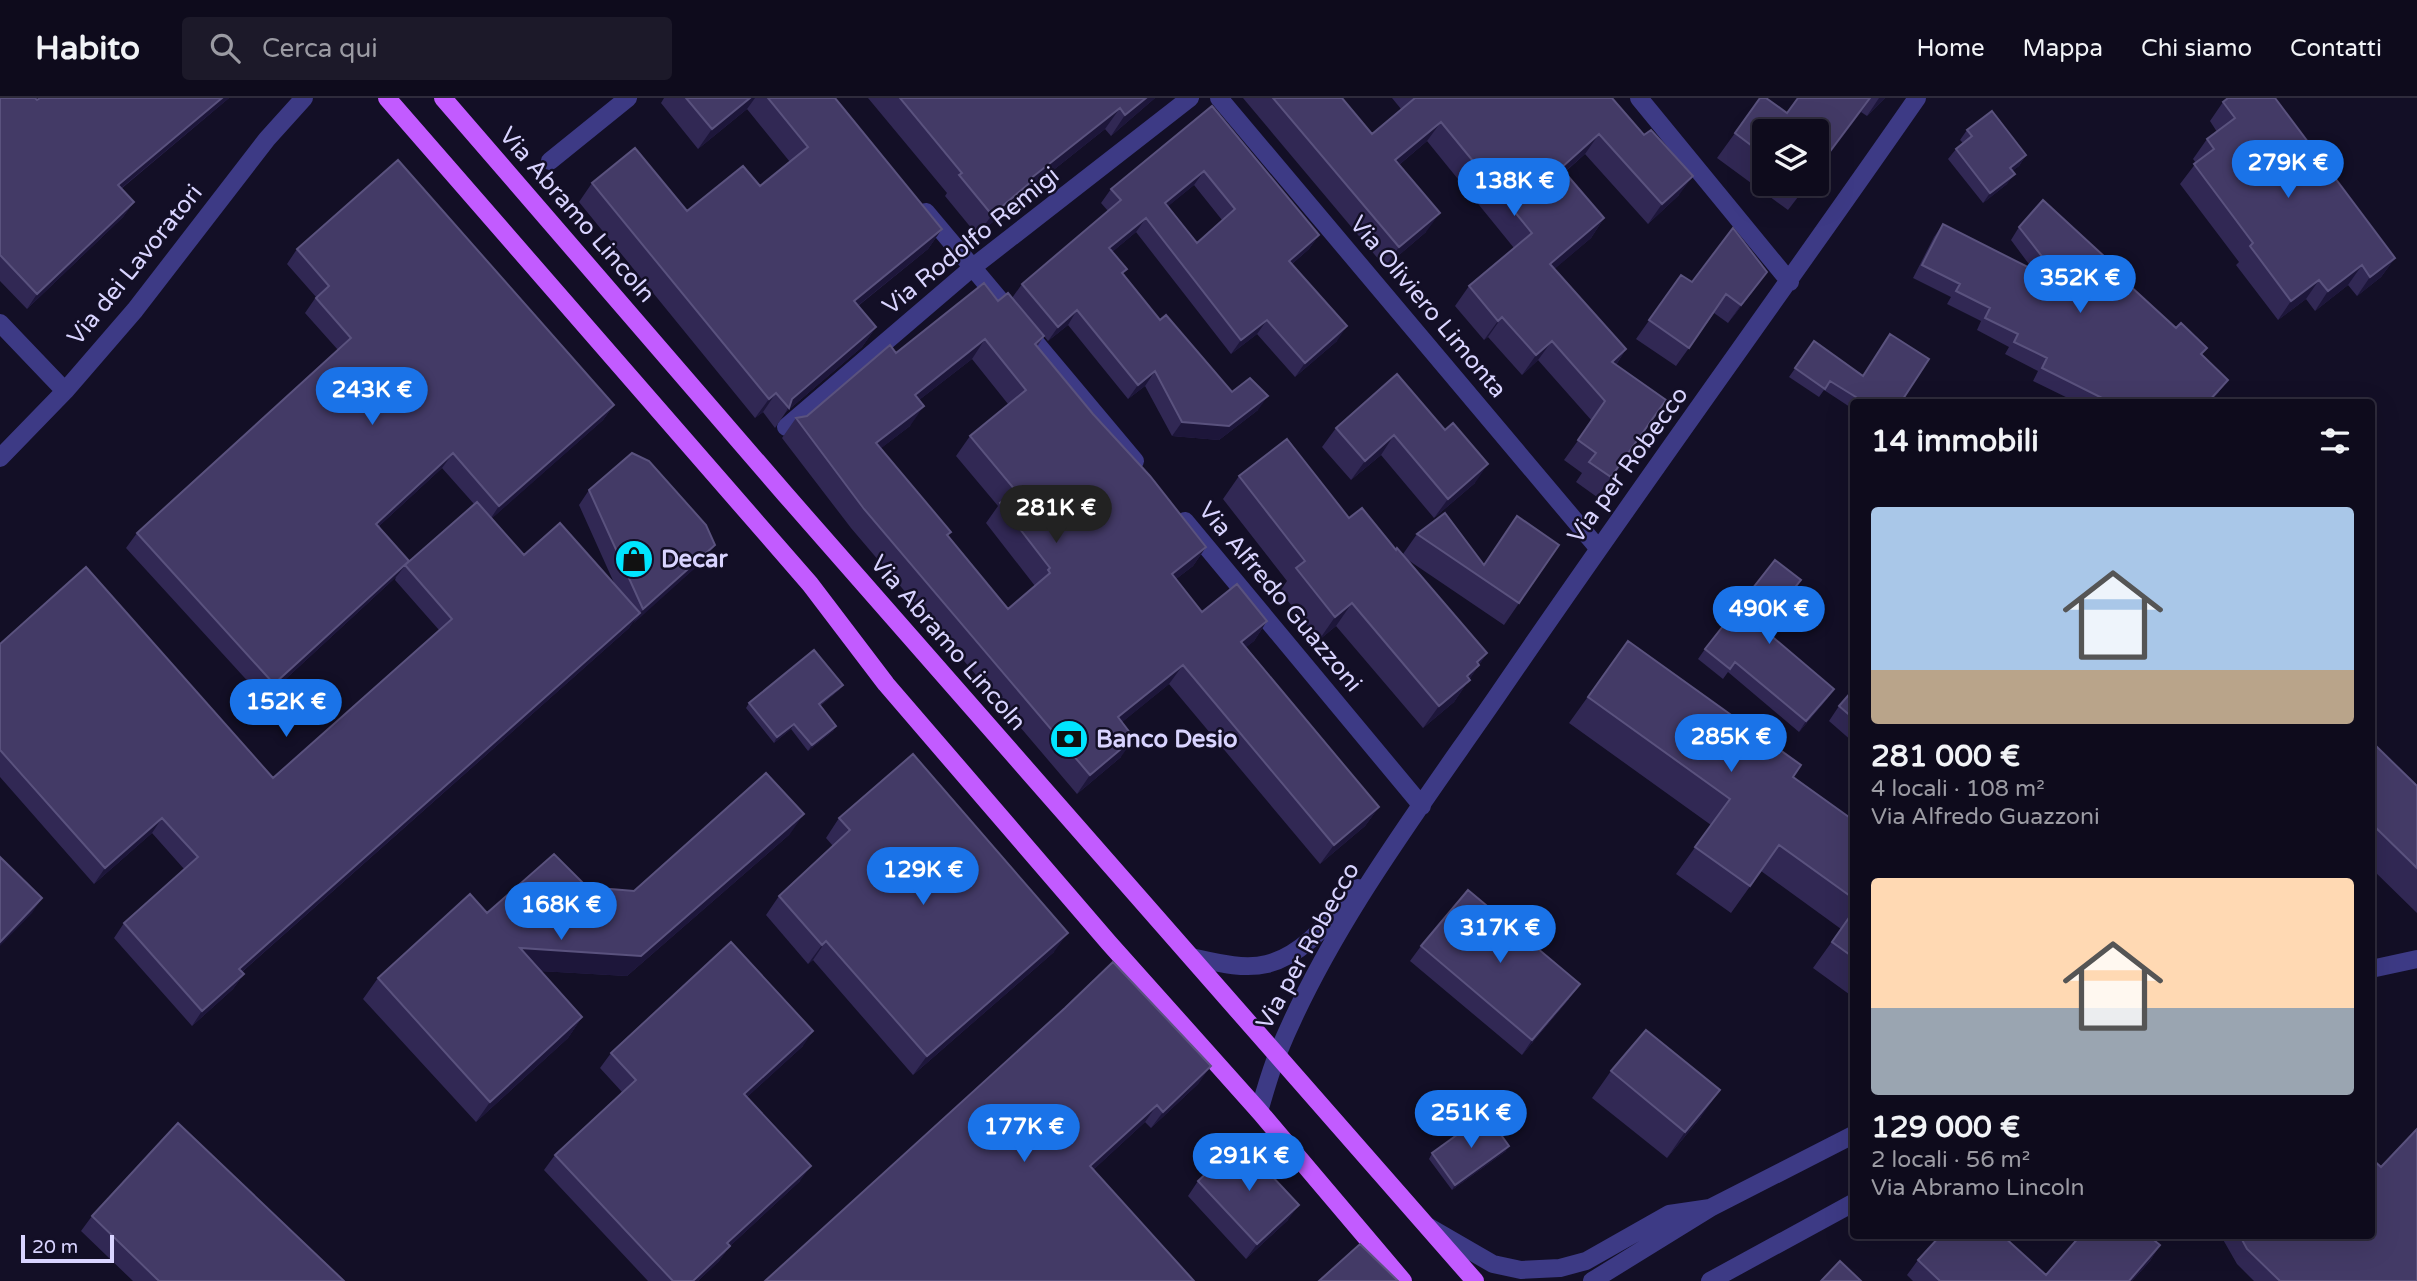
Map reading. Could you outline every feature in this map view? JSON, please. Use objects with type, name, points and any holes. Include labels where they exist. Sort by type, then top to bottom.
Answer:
[{"type":"main road","points":[[387,98],[810,584],[886,684],[1082,913],[1259,1111],[1400,1278]]},
{"type":"main road","name":"Via Abramo Lincoln","points":[[443,98],[785,494],[1475,1281]]},
{"type":"street","name":"Via dei Lavoratori","points":[[0,458],[65,391],[135,310],[267,139],[304,98]]},
{"type":"street","points":[[550,161],[628,98]]},
{"type":"street","name":"Via Rodolfo Remigi","points":[[786,426],[973,267],[1190,98]]},
{"type":"street","name":"Via Oliviero Limonta","points":[[1219,98],[1598,548]]},
{"type":"street","points":[[1639,98],[1790,282]]},
{"type":"street","name":"Via per Robecco","points":[[1191,957],[1228,965],[1266,964],[1294,952],[1314,937],[1381,862],[1598,548],[1790,282],[1917,98]]},
{"type":"street","points":[[911,194],[1144,472]]},
{"type":"street","points":[[0,323],[65,391]]},
{"type":"street","name":"Via Alfredo Guazzoni","points":[[1171,504],[1422,806]]},
{"type":"street","name":"Via per Robecco","points":[[1259,1111],[1277,1054],[1324,961],[1381,862]]},
{"type":"street","points":[[2375,968],[2417,959]]},
{"type":"street","points":[[1592,1281],[1710,1208],[1850,1137]]},
{"type":"street","points":[[1710,1281],[1850,1205]]},
{"type":"street","points":[[1427,1226],[1493,1264],[1521,1270],[1560,1268],[1586,1261],[1669,1214],[1710,1208]]},
{"type":"building","points":[[0,98],[222,98],[118,185],[134,202],[37,294],[0,255]]},
{"type":"building","points":[[686,98],[750,98],[712,129]]},
{"type":"building","points":[[768,98],[835,98],[942,229],[854,301],[876,327],[792,399],[789,408],[776,393],[769,399],[592,183],[635,148],[687,211],[743,166],[760,186],[808,147]]},
{"type":"building","points":[[900,98],[1146,98],[1125,115],[1120,108],[1030,179],[1032,181],[992,215],[959,175],[962,173]]},
{"type":"building","points":[[1273,98],[1342,98],[1372,134],[1415,98],[1612,98],[1644,135],[1651,130],[1693,176],[1662,204],[1599,134],[1561,168],[1604,218],[1550,264],[1626,349],[1612,362],[1666,400],[1611,477],[1589,462],[1596,453],[1578,440],[1605,401],[1552,341],[1536,355],[1502,317],[1498,321],[1469,286],[1532,233],[1441,122],[1395,160],[1440,213],[1399,247]]},
{"type":"building","points":[[1760,98],[1766,98],[1787,113],[1798,98],[1870,98],[1829,153],[1829,119],[1752,119],[1752,146],[1735,133]]},
{"type":"building","points":[[2228,98],[2275,98],[2395,258],[2370,277],[2362,265],[2328,291],[2319,280],[2291,301],[2250,246],[2253,243],[2194,164],[2214,149],[2207,139],[2235,118],[2223,102]]},
{"type":"building","points":[[1212,106],[1319,235],[1289,261],[1347,326],[1305,363],[1267,320],[1241,340],[1146,218],[1109,248],[1127,269],[1122,273],[1160,320],[1166,315],[1232,392],[1250,378],[1268,396],[1229,426],[1182,422],[1155,371],[1138,385],[1077,310],[1058,327],[1022,284],[1121,200],[1111,189]],"holes":[[[1204,171],[1235,209],[1197,243],[1165,203]]]},
{"type":"building","points":[[1992,111],[2026,155],[2010,168],[2015,174],[1990,193],[1956,149],[1972,136],[1967,130]]},
{"type":"building","points":[[398,160],[614,405],[499,506],[453,453],[376,524],[409,561],[274,684],[137,533],[351,338],[316,298],[329,286],[297,249]]},
{"type":"building","points":[[2043,200],[2131,281],[2128,284],[2176,328],[2181,323],[2207,348],[2201,354],[2228,380],[2211,399],[2104,399],[2042,368],[2047,358],[2014,342],[2018,334],[1985,318],[1990,308],[1956,291],[1960,284],[1922,265],[1943,224],[2065,286],[2019,227]]},
{"type":"building","points":[[1733,228],[1767,272],[1741,305],[1726,294],[1689,348],[1649,320],[1681,275],[1692,282]]},
{"type":"building","points":[[984,283],[998,301],[1008,293],[1044,336],[1035,344],[1093,414],[1150,476],[1206,547],[1172,574],[1202,612],[1237,584],[1267,621],[1241,642],[1379,807],[1334,845],[1183,665],[1118,717],[1134,738],[1090,775],[864,509],[796,418],[807,416],[890,345],[896,353]],"holes":[[[985,339],[1026,390],[970,436],[1016,491],[1000,503],[1050,568],[1050,573],[1008,609],[947,535],[951,532],[876,443],[924,406],[915,395]]]},
{"type":"building","points":[[1890,334],[1929,359],[1903,399],[1859,399],[1830,381],[1825,389],[1795,368],[1814,341],[1863,376]]},
{"type":"building","points":[[1397,374],[1445,430],[1453,423],[1488,464],[1448,499],[1394,435],[1365,461],[1336,428]]},
{"type":"building","points":[[1287,439],[1349,518],[1362,508],[1487,653],[1467,676],[1470,680],[1439,706],[1352,603],[1335,617],[1296,568],[1305,561],[1239,476]]},
{"type":"building","points":[[632,453],[649,461],[706,525],[715,545],[643,609],[589,490]]},
{"type":"building","points":[[477,502],[524,555],[560,523],[640,613],[239,969],[244,974],[202,1011],[124,923],[198,857],[162,818],[105,868],[0,750],[0,644],[86,567],[273,778],[452,619],[405,565]]},
{"type":"building","points":[[1445,513],[1484,565],[1517,516],[1559,545],[1519,603],[1417,534]]},
{"type":"building","points":[[1775,560],[1801,580],[1762,628],[1834,689],[1806,721],[1735,662],[1730,669],[1705,649]]},
{"type":"building","points":[[1628,641],[1801,765],[1793,777],[1850,818],[1850,896],[1779,845],[1750,886],[1695,847],[1730,799],[1588,697]]},
{"type":"building","points":[[814,650],[843,685],[819,704],[836,726],[812,745],[794,724],[777,737],[749,703]]},
{"type":"building","points":[[1850,693],[1850,715],[1839,706]]},
{"type":"building","points":[[2375,745],[2417,786],[2417,868],[2375,827]]},
{"type":"building","points":[[913,754],[1068,933],[927,1056],[826,941],[822,945],[779,896],[850,830],[839,818]]},
{"type":"building","points":[[766,773],[804,814],[641,956],[520,948],[582,1017],[490,1102],[378,978],[470,894],[487,913],[554,854],[587,887],[634,891]]},
{"type":"building","points":[[0,857],[42,898],[0,942]]},
{"type":"building","points":[[1468,890],[1580,984],[1532,1040],[1421,946]]},
{"type":"building","points":[[1850,916],[1850,955],[1832,942]]},
{"type":"building","points":[[731,942],[813,1031],[744,1094],[811,1166],[727,1243],[730,1246],[693,1281],[673,1281],[555,1155],[636,1080],[611,1053]]},
{"type":"building","points":[[1113,962],[1211,1066],[1163,1112],[1157,1105],[1090,1166],[1194,1281],[765,1281],[1065,1008]]},
{"type":"building","points":[[1646,1030],[1720,1090],[1685,1132],[1611,1071]]},
{"type":"building","points":[[1486,1114],[1509,1146],[1455,1185],[1432,1153]]},
{"type":"building","points":[[178,1123],[344,1281],[159,1281],[92,1216]]},
{"type":"building","points":[[2417,1129],[2417,1281],[2280,1281],[2247,1249],[2242,1239],[2375,1239],[2375,1162],[2381,1167]]},
{"type":"building","points":[[1240,1142],[1299,1205],[1257,1244],[1198,1181]]},
{"type":"building","points":[[1937,1239],[2006,1239],[2046,1275],[2077,1239],[2153,1239],[2160,1245],[2129,1281],[1940,1281],[1918,1260]]},
{"type":"building","points":[[1360,1244],[1398,1281],[1319,1281]]},
{"type":"building","points":[[1840,1261],[1861,1281],[1821,1281]]},
{"type":"place","name":"Decar","points":[[634,559]]},
{"type":"place","name":"Banco Desio","points":[[1069,739]]}]
